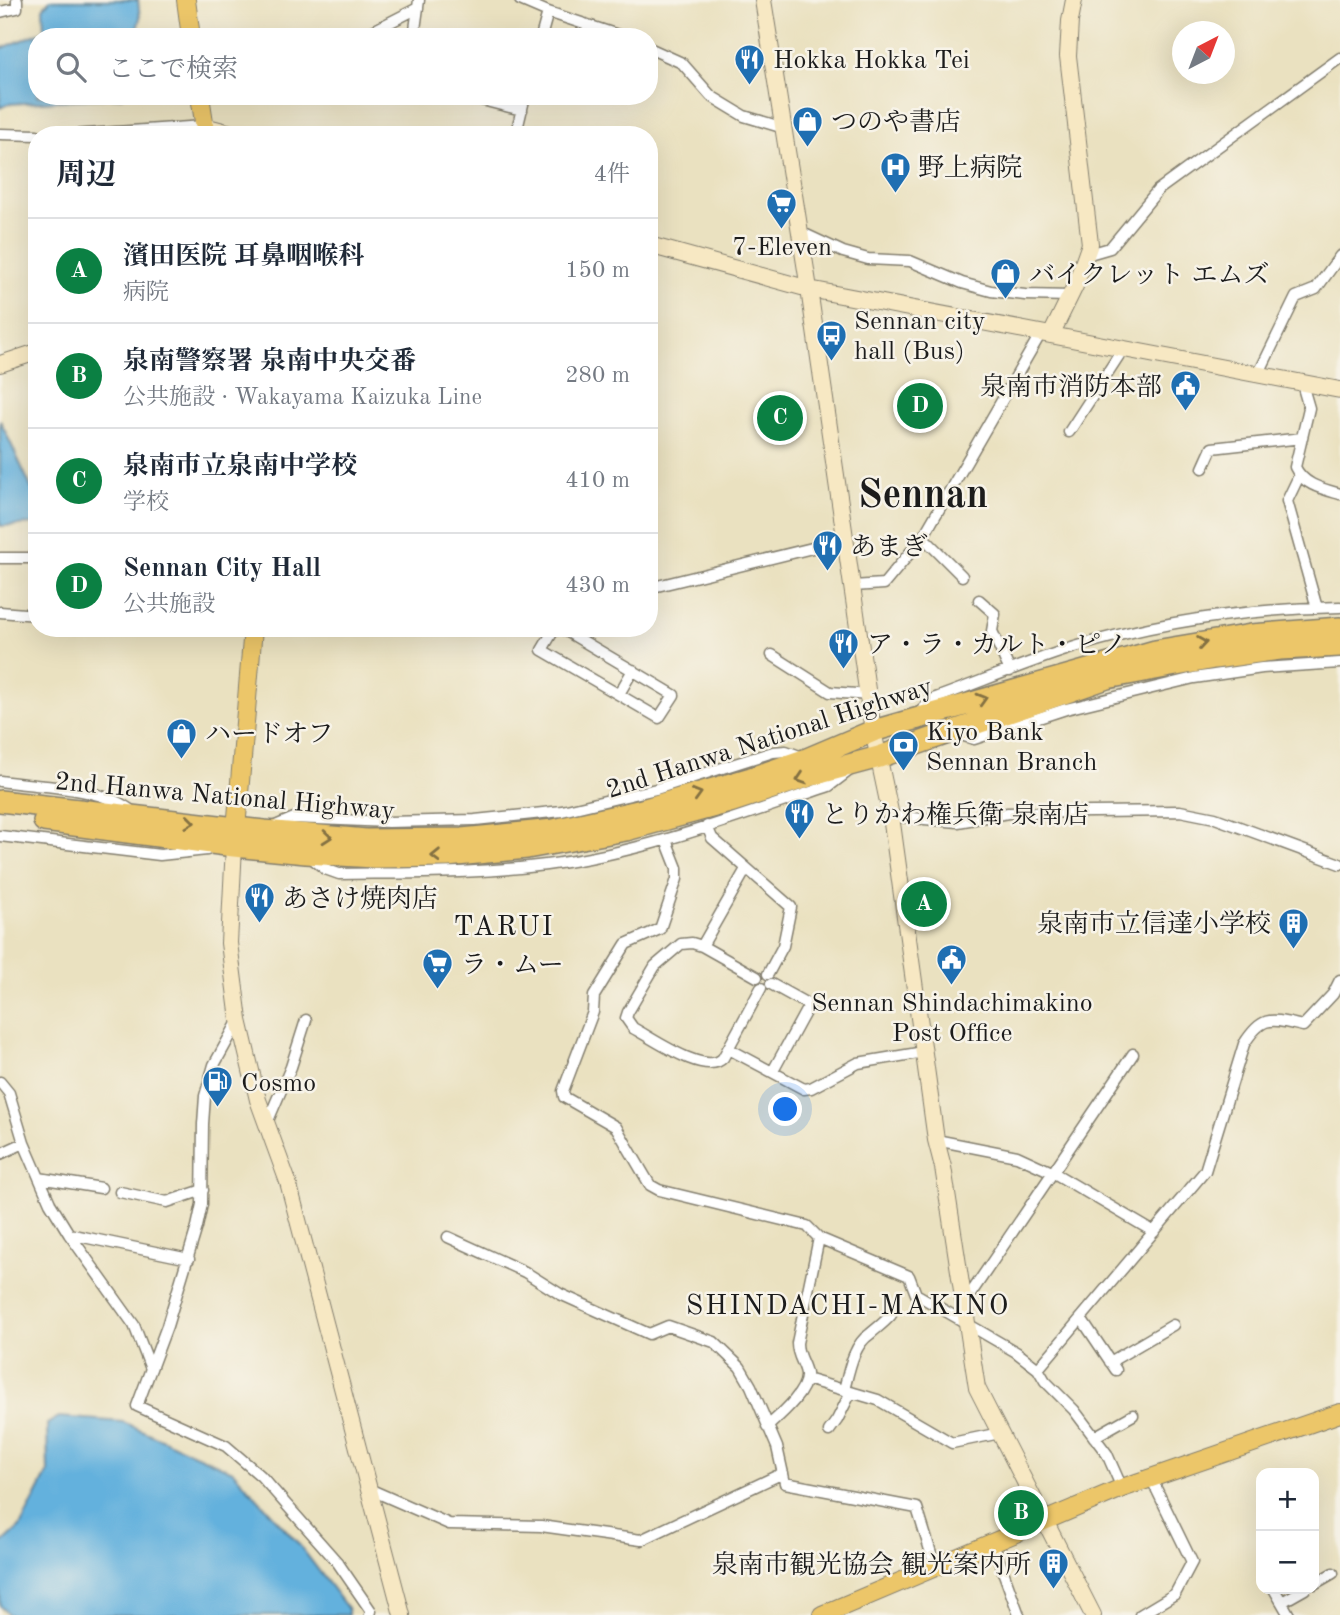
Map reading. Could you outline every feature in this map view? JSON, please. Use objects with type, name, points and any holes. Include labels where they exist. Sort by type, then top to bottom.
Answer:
[{"type":"highway","name":"2nd Hanwa National Highway","points":[[0,815],[235,837],[264,831],[366,840],[462,839],[554,830],[638,811],[807,759],[873,731],[1155,650],[1251,635],[1340,628]]},
{"type":"highway","name":"2nd Hanwa National Highway","points":[[0,801],[138,816],[306,853],[374,857],[447,856],[527,848],[626,830],[870,759],[953,733],[1107,678],[1280,649],[1340,646]]},
{"type":"main road","points":[[186,0],[190,28]]},
{"type":"main road","points":[[201,105],[204,126]]},
{"type":"main road","points":[[235,837],[252,637]]},
{"type":"main road","points":[[822,1615],[1122,1488],[1340,1413]]},
{"type":"street","points":[[0,12],[17,8],[17,0]]},
{"type":"street","points":[[520,0],[597,28]]},
{"type":"street","points":[[763,0],[869,695],[873,731],[870,759],[891,816],[936,1140],[943,1167],[977,1388],[1093,1615]]},
{"type":"street","points":[[853,586],[884,584],[923,537],[1071,296],[1090,244],[1069,56],[1070,21],[1074,0]]},
{"type":"street","points":[[378,28],[418,4]]},
{"type":"street","points":[[415,28],[418,4]]},
{"type":"street","points":[[544,28],[548,12]]},
{"type":"street","points":[[658,52],[682,63],[711,96],[744,116],[784,128]]},
{"type":"street","points":[[1086,256],[1110,248],[1145,204],[1171,180],[1340,58]]},
{"type":"street","points":[[502,105],[522,110]]},
{"type":"street","points":[[517,125],[523,105]]},
{"type":"street","points":[[0,134],[28,135]]},
{"type":"street","points":[[798,231],[842,252],[869,259],[910,261],[962,283],[991,291],[1071,296]]},
{"type":"street","points":[[658,248],[809,289],[1340,390]]},
{"type":"street","points":[[1258,375],[1296,297],[1316,289],[1340,256]]},
{"type":"street","points":[[1069,432],[1124,349]]},
{"type":"street","points":[[0,364],[28,355]]},
{"type":"street","points":[[1302,384],[1309,408],[1295,467],[1299,476],[1316,487],[1340,494]]},
{"type":"street","points":[[1203,468],[1212,448],[1302,438]]},
{"type":"street","points":[[1299,476],[1287,501],[1317,608]]},
{"type":"street","points":[[923,537],[962,576]]},
{"type":"street","points":[[658,586],[845,540]]},
{"type":"street","points":[[0,558],[28,558]]},
{"type":"street","points":[[979,600],[995,614],[992,631],[1010,671]]},
{"type":"street","points":[[912,720],[933,699],[1075,647],[1149,628],[1227,615],[1340,607]]},
{"type":"street","points":[[0,612],[28,614]]},
{"type":"street","points":[[550,637],[542,650],[659,718],[674,695],[577,637]]},
{"type":"street","points":[[772,655],[830,692],[869,695]]},
{"type":"street","points":[[953,733],[974,739],[1066,709],[1194,678],[1262,668],[1340,663]]},
{"type":"street","points":[[619,694],[632,670]]},
{"type":"street","points":[[306,853],[325,869],[338,874],[433,873],[548,865],[666,840],[829,786],[870,759]]},
{"type":"street","points":[[0,781],[101,794],[122,803],[138,816]]},
{"type":"street","points":[[891,816],[958,822],[1008,813],[1180,811],[1215,818],[1340,864]]},
{"type":"street","points":[[707,826],[712,838],[791,907],[783,946],[764,981],[729,1049],[719,1063],[697,1063],[633,1028],[626,1018],[655,967],[681,943],[702,946],[764,981],[809,1005],[773,1071]]},
{"type":"street","points":[[0,836],[160,855],[235,837],[229,943],[239,1020],[258,1100],[288,1181],[402,1615]]},
{"type":"street","points":[[666,840],[677,868],[677,879],[660,929],[626,944],[594,996],[593,1012],[563,1091],[564,1097],[616,1127],[650,1185],[659,1190],[807,1226],[819,1238],[909,1276],[916,1294],[1016,1352],[1038,1369],[1045,1381],[1073,1410],[1107,1454],[1122,1488]]},
{"type":"street","points":[[702,946],[746,869]]},
{"type":"street","points":[[1038,1369],[1205,1171],[1244,1044],[1252,1030],[1270,1018],[1303,1026],[1336,996],[1340,980]]},
{"type":"street","points":[[239,1020],[214,1065],[205,1096],[202,1204],[190,1259],[137,1406],[226,1447],[261,1476],[338,1563],[371,1611],[370,1615]]},
{"type":"street","points":[[267,1124],[291,1067],[306,1020]]},
{"type":"street","points":[[729,1049],[804,1089],[811,1088],[858,1063],[924,1052]]},
{"type":"street","points":[[963,1305],[1133,1054]]},
{"type":"street","points":[[0,1082],[5,1101],[50,1203],[134,1325],[151,1369]]},
{"type":"street","points":[[936,1140],[1017,1156],[1054,1173],[1154,1232]]},
{"type":"street","points":[[0,1154],[24,1143]]},
{"type":"street","points":[[39,1178],[101,1188]]},
{"type":"street","points":[[120,1192],[167,1202],[202,1190]]},
{"type":"street","points":[[69,1234],[190,1259]]},
{"type":"street","points":[[449,1237],[525,1272],[560,1294],[649,1334],[668,1326],[713,1342],[740,1367],[751,1385],[777,1447],[785,1483],[917,1508],[935,1566]]},
{"type":"street","points":[[767,1427],[790,1407],[806,1379],[806,1372],[797,1355],[796,1343],[819,1238]]},
{"type":"street","points":[[829,1431],[847,1391],[855,1353],[869,1334],[878,1330],[891,1315]]},
{"type":"street","points":[[1081,1318],[1113,1366],[1173,1325]]},
{"type":"street","points":[[806,1379],[878,1400],[952,1443],[1000,1433]]},
{"type":"street","points":[[1094,1437],[1133,1415]]},
{"type":"street","points":[[369,1489],[449,1524],[541,1526],[641,1540],[783,1473]]},
{"type":"street","points":[[1140,1615],[1175,1594],[1192,1562],[1152,1478]]},
{"type":"street","points":[[992,1541],[1019,1615]]},
{"type":"street","points":[[1319,1581],[1333,1573]]},
{"type":"street","points":[[1277,1594],[1289,1615]]},
{"type":"street","points":[[1282,1602],[1296,1594]]},
{"type":"water","points":[[50,0],[138,0],[140,18],[137,28],[44,28],[43,8]]},
{"type":"water","points":[[28,38],[28,103],[8,104],[0,108],[0,49]]},
{"type":"water","points":[[0,420],[28,481],[28,524],[0,526]]},
{"type":"water","points":[[59,1417],[123,1422],[233,1471],[297,1542],[348,1609],[348,1615],[9,1615],[0,1606],[0,1545],[20,1527],[48,1472],[47,1424]]},
{"type":"place","name":"Hokka Hokka Tei","points":[[750,86]]},
{"type":"place","name":"つのや書店","points":[[808,148]]},
{"type":"place","name":"野上病院","points":[[895,194]]},
{"type":"place","name":"7-Eleven","points":[[782,230]]},
{"type":"place","name":"バイクレット エムズ","points":[[1006,301]]},
{"type":"place","name":"Sennan city hall (Bus)","points":[[831,362]]},
{"type":"place","name":"Sennan City Hall","points":[[920,406]]},
{"type":"place","name":"泉南市消防本部","points":[[1185,413]]},
{"type":"place","name":"泉南市立泉南中学校","points":[[780,418]]},
{"type":"place","name":"あまぎ","points":[[827,573]]},
{"type":"place","name":"ア・ラ・カルト・ピノ","points":[[844,671]]},
{"type":"place","name":"ハードオフ","points":[[182,760]]},
{"type":"place","name":"Kiyo Bank Sennan Branch","points":[[903,773]]},
{"type":"place","name":"とりかわ権兵衛 泉南店","points":[[799,841]]},
{"type":"place","name":"濱田医院 耳鼻咽喉科","points":[[924,904]]},
{"type":"place","name":"あさけ焼肉店","points":[[259,925]]},
{"type":"place","name":"泉南市立信達小学校","points":[[1294,950]]},
{"type":"place","name":"Sennan Shindachimakino Post Office","points":[[952,986]]},
{"type":"place","name":"ラ・ムー","points":[[438,991]]},
{"type":"place","name":"Cosmo","points":[[218,1109]]},
{"type":"place","name":"泉南警察署 泉南中央交番","points":[[1021,1513]]},
{"type":"place","name":"泉南市観光協会 観光案内所","points":[[1054,1591]]},
{"type":"district","name":"Sennan","points":[[923,493]]},
{"type":"district","name":"TARUI","points":[[504,925]]},
{"type":"district","name":"SHINDACHI-MAKINO","points":[[848,1304]]}]
